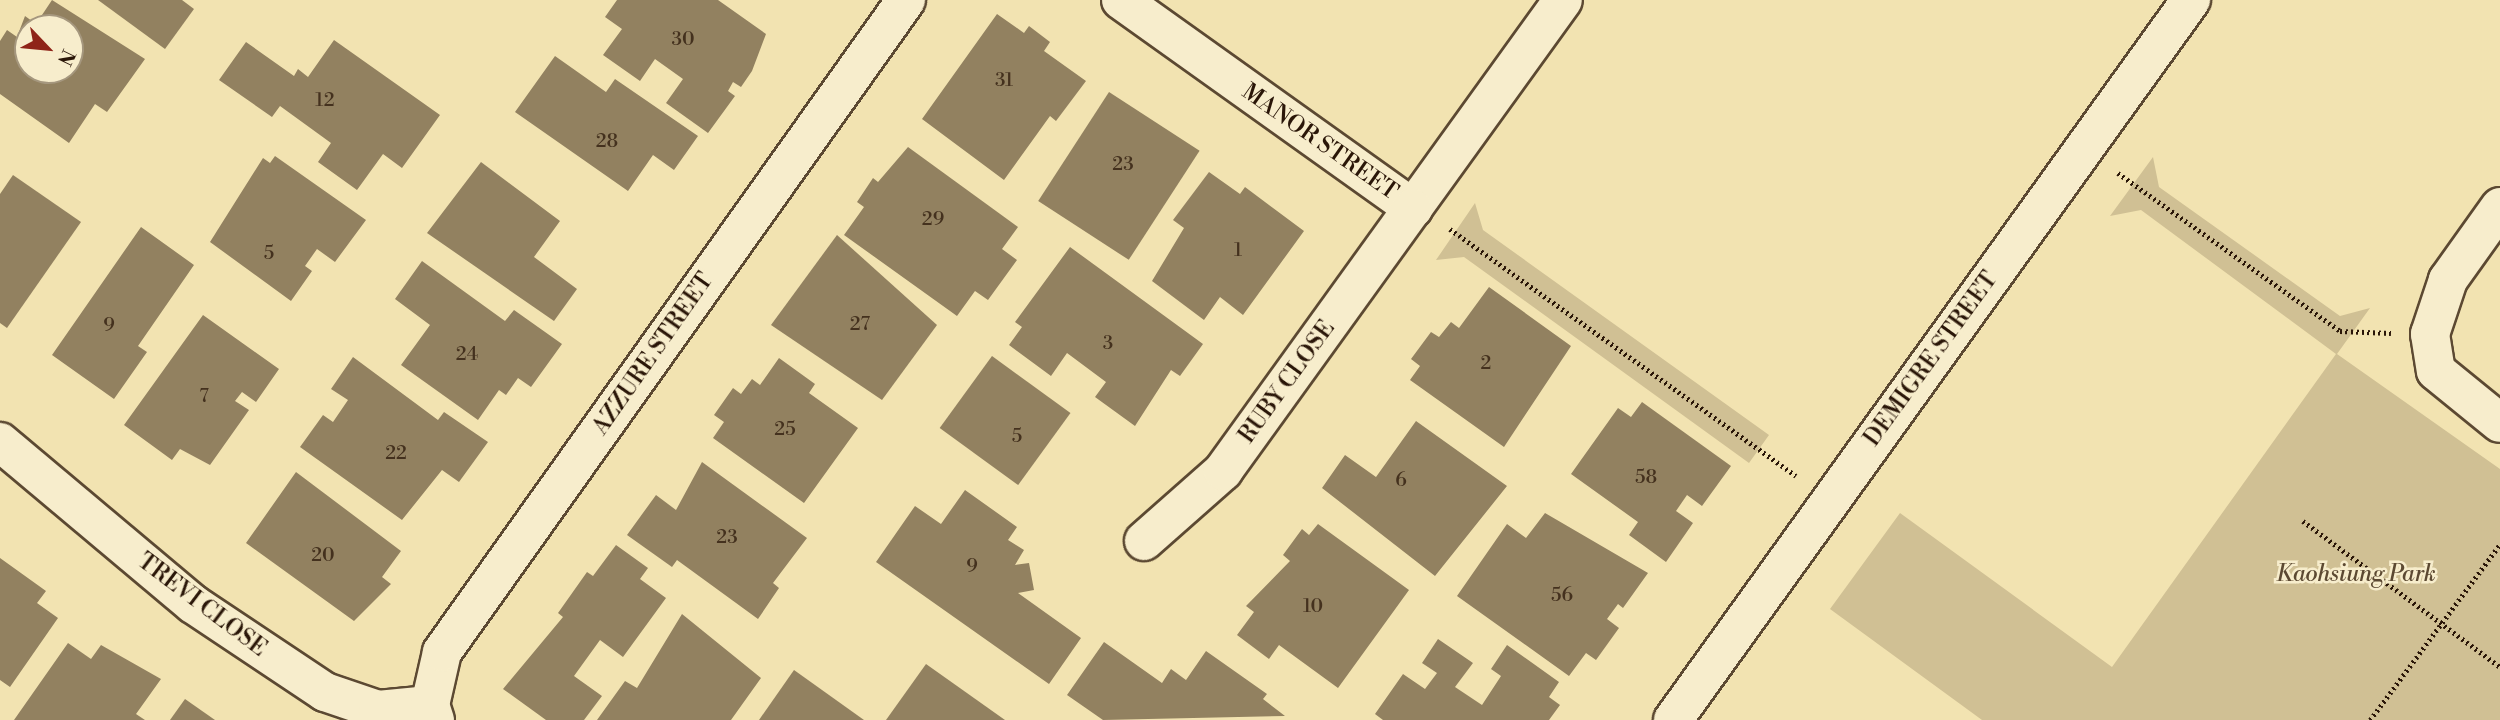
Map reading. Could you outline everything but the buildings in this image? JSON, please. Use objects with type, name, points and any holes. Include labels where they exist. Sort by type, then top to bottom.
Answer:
[{"type":"street","name":"AZZURE STREET","points":[[433,713],[442,652],[906,0]]},
{"type":"street","name":"MANOR STREET","points":[[1121,0],[1413,208],[1563,0]]},
{"type":"street","name":"DEMIGRE STREET","points":[[1673,720],[2191,0]]},
{"type":"street","points":[[2500,207],[2448,280],[2430,334],[2436,371],[2500,424]]},
{"type":"street","name":"RUBY CLOSE","points":[[1144,541],[1223,471],[1413,208]]},
{"type":"street","name":"TREVI CLOSE","points":[[0,442],[193,604],[325,692],[377,710],[433,713]]},
{"type":"path","points":[[2083,148],[2340,331],[2430,334]]},
{"type":"path","points":[[1413,208],[1476,244],[1830,500]]},
{"type":"path","points":[[2303,521],[2500,667]]},
{"type":"path","points":[[2370,720],[2443,625],[2500,544]]},
{"type":"green space","name":"Kaohsiung Park","points":[[2153,157],[2159,187],[2340,316],[2370,308],[2337,354],[2500,469],[2500,720],[1982,720],[1830,609],[1900,513],[2112,667],[2336,354],[2141,210],[2110,216]]},
{"type":"green space","points":[[1475,203],[1483,230],[1769,435],[1749,463],[1464,257],[1436,260]]}]
